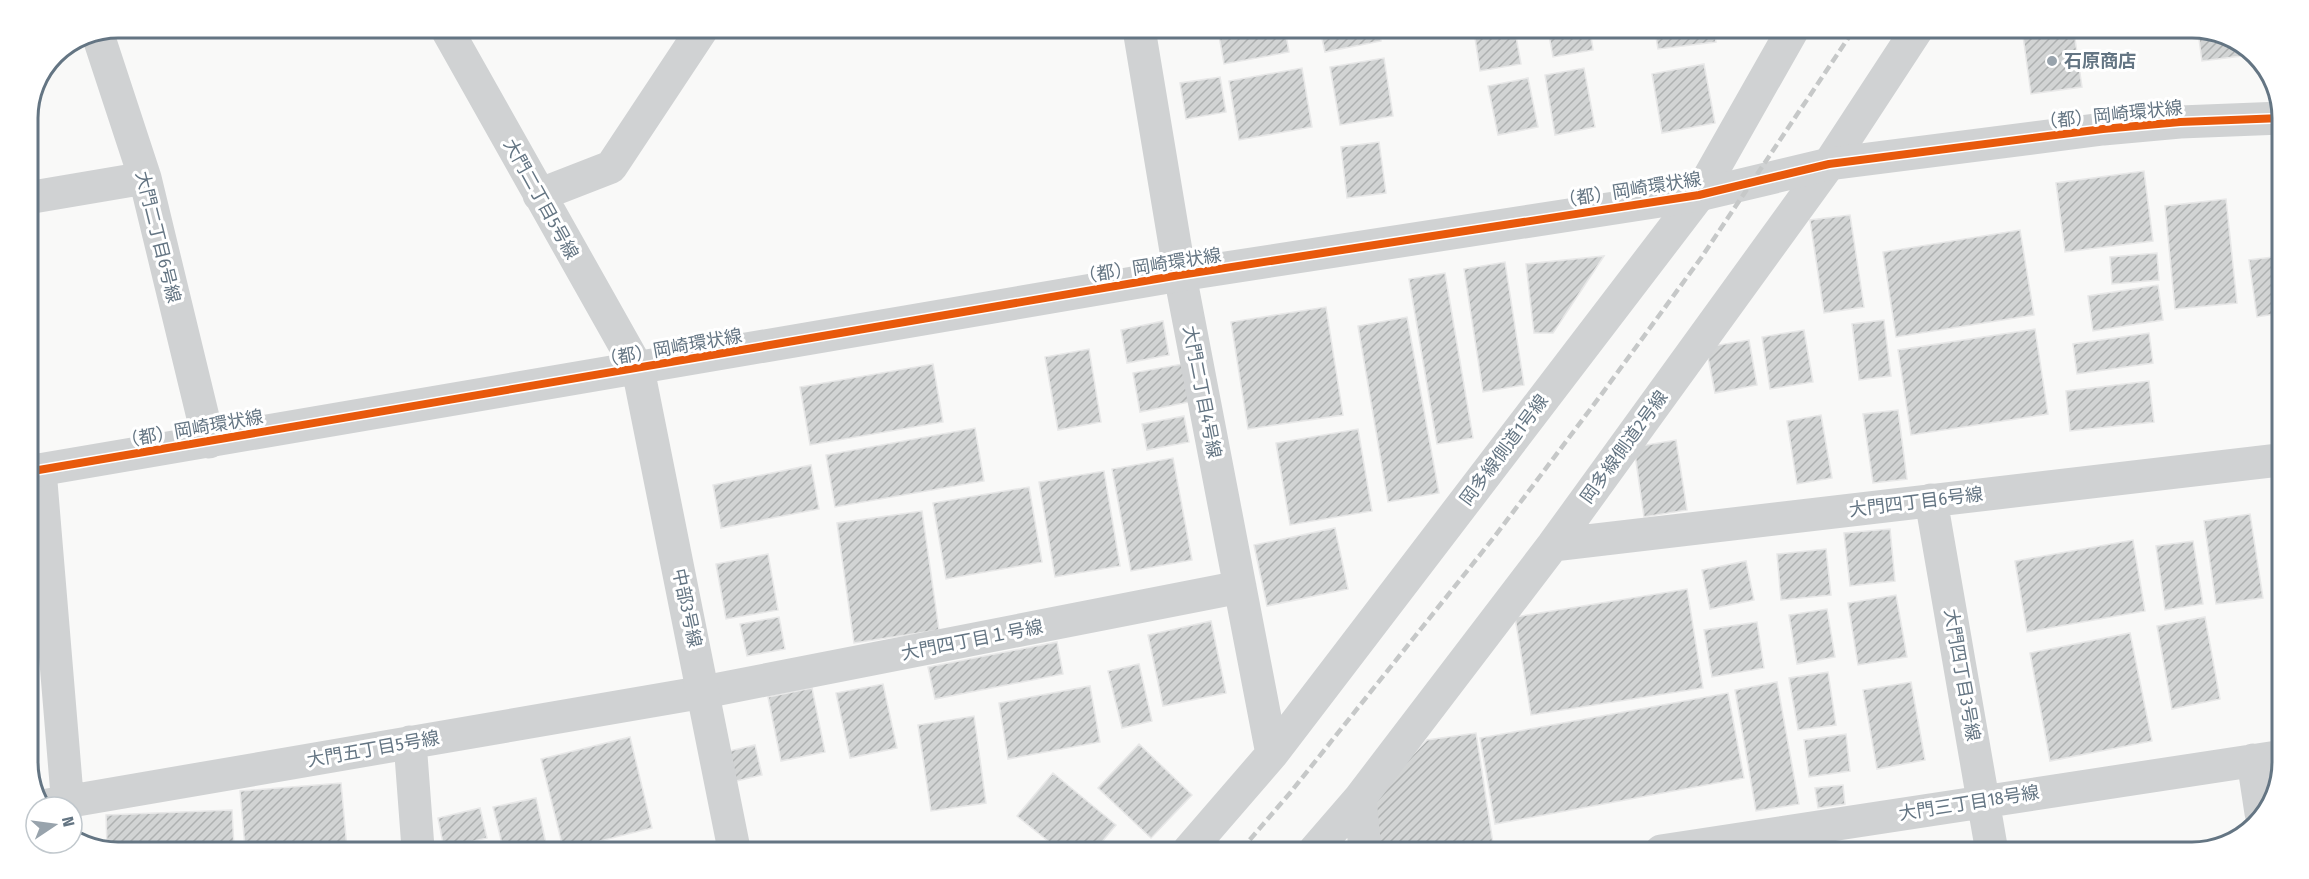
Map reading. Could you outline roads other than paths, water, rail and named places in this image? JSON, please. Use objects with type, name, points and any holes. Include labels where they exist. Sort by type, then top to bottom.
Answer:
[{"type":"street","name":"大門二丁目5号線","points":[[451,37],[638,369]]},
{"type":"street","points":[[539,195],[611,167],[697,37]]},
{"type":"street","name":"大門二丁目4号線","points":[[1140,37],[1180,275],[1272,754]]},
{"type":"street","name":"岡多線側道1号線","points":[[1196,842],[1272,754],[1699,195],[1789,37]]},
{"type":"street","name":"岡多線側道2号線","points":[[1322,842],[1359,798],[1553,545],[1829,164],[1912,37]]},
{"type":"street","name":"大門二丁目6号線","points":[[100,40],[144,178],[209,442]]},
{"type":"street","name":"（都）岡崎環状線","points":[[38,470],[1180,275],[1699,195],[1829,164],[2114,128],[2180,122],[2271,118]]},
{"type":"street","points":[[37,196],[144,178]]},
{"type":"street","name":"中部3号線","points":[[638,369],[733,842]]},
{"type":"street","name":"大門四丁目6号線","points":[[1553,545],[2272,461]]},
{"type":"street","name":"大門四丁目3号線","points":[[1931,500],[1990,842]]},
{"type":"street","points":[[38,519],[58,795]]},
{"type":"street","name":"大門四丁目１号線","points":[[704,692],[1240,587]]},
{"type":"street","name":"大門五丁目5号線","points":[[84,801],[704,692]]},
{"type":"street","points":[[410,742],[418,842]]},
{"type":"street","points":[[2262,799],[2265,758]]},
{"type":"street","name":"大門三丁目18号線","points":[[1726,842],[2265,758]]},
{"type":"street","points":[[1359,798],[1364,842]]},
{"type":"railway","points":[[1248,842],[1290,793],[1495,536],[1601,395],[1701,258],[1849,37]]},
{"type":"place","name":"石原商店","points":[[2052,61]]}]
